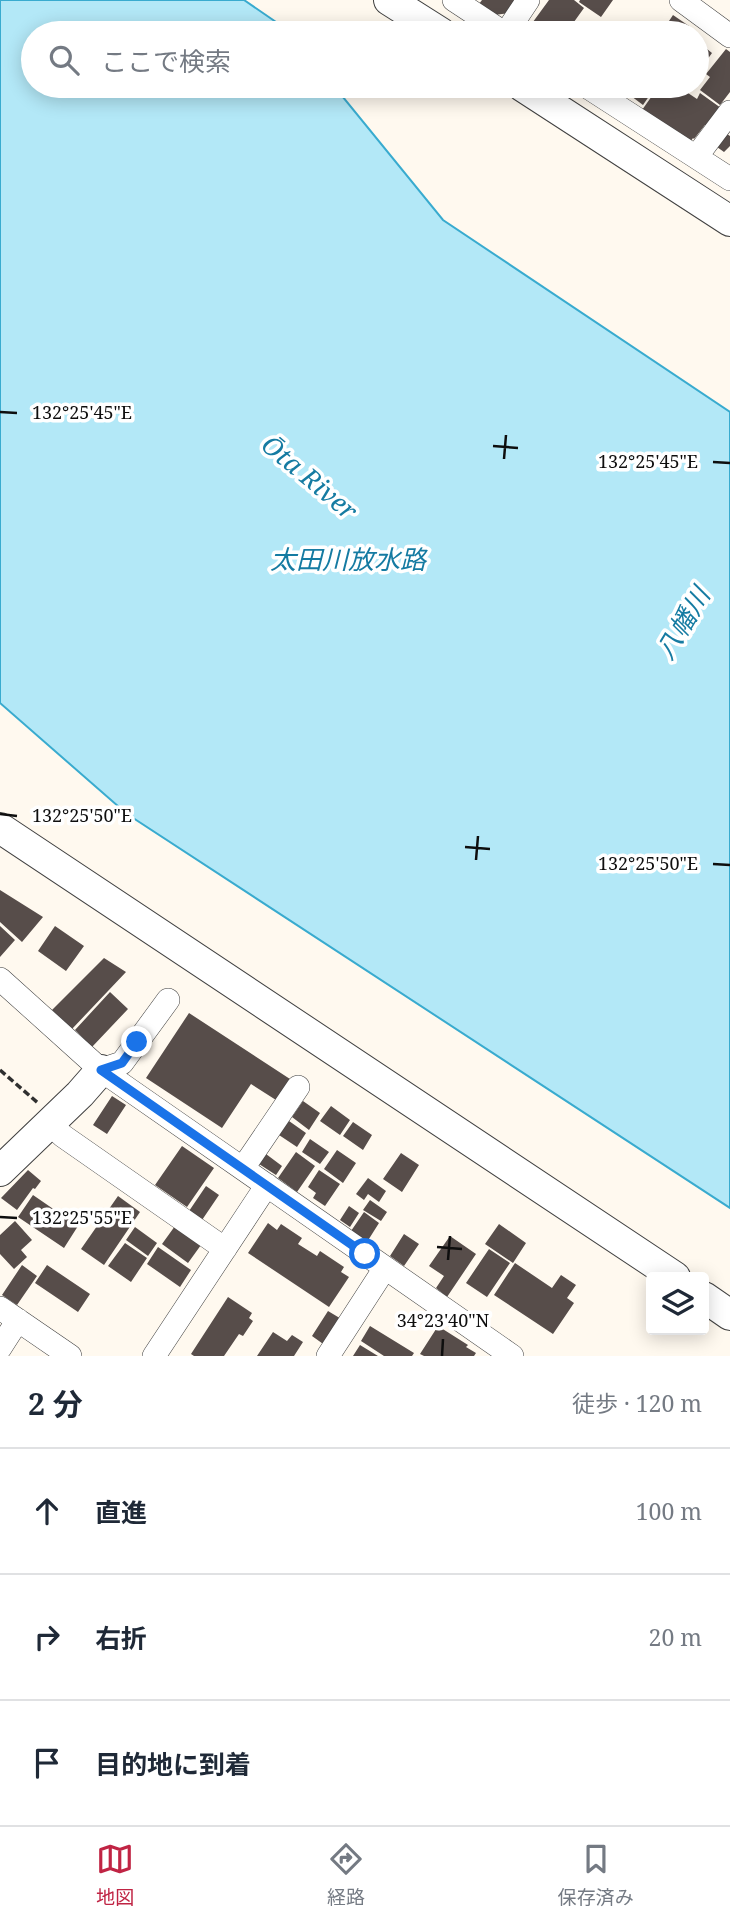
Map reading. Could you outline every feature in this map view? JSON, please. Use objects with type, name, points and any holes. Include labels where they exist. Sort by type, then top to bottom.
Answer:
[{"type":"street","points":[[389,0],[422,21]]},
{"type":"street","points":[[454,0],[486,21]]},
{"type":"street","points":[[513,21],[528,0]]},
{"type":"street","points":[[681,0],[730,36]]},
{"type":"street","points":[[540,98],[730,221]]},
{"type":"street","points":[[605,98],[730,180]]},
{"type":"street","points":[[696,157],[730,112]]},
{"type":"street","points":[[0,828],[668,1272]]},
{"type":"street","points":[[0,979],[101,1070],[505,1354]]},
{"type":"street","points":[[0,1171],[47,1116],[101,1070],[122,1063],[168,1000]]},
{"type":"street","points":[[243,1168],[298,1087]]},
{"type":"street","points":[[47,1116],[74,1143],[225,1249]]},
{"type":"street","points":[[154,1356],[267,1185]]},
{"type":"street","points":[[328,1356],[384,1268]]},
{"type":"street","points":[[709,1300],[730,1315]]},
{"type":"street","points":[[0,1348],[9,1314],[70,1356]]},
{"type":"path","points":[[0,1070],[47,1116]]},
{"type":"water","name":"太田川放水路","points":[[0,0],[244,0],[275,21],[21,21],[21,98],[344,98],[443,220],[730,412],[730,1208],[127,814],[0,703]]},
{"type":"building","points":[[482,0],[519,0],[510,13],[494,15],[479,4]]},
{"type":"building","points":[[549,0],[574,0],[584,8],[575,21],[534,21]]},
{"type":"building","points":[[613,0],[601,17],[579,2]]},
{"type":"building","points":[[673,15],[682,21],[669,21]]},
{"type":"building","points":[[726,49],[730,52],[730,92],[720,105],[709,97],[709,70]]},
{"type":"building","points":[[634,98],[648,98],[643,105]]},
{"type":"building","points":[[650,98],[707,98],[721,108],[708,127],[705,125],[691,141],[642,110]]},
{"type":"building","points":[[727,134],[730,136],[730,146],[724,152],[717,147]]},
{"type":"building","points":[[0,890],[43,917],[22,942],[0,922]]},
{"type":"building","points":[[0,926],[15,940],[0,957]]},
{"type":"building","points":[[55,926],[84,946],[66,971],[38,951]]},
{"type":"building","points":[[104,958],[126,972],[72,1029],[52,1010]]},
{"type":"building","points":[[110,992],[128,1009],[92,1047],[75,1030]]},
{"type":"building","points":[[189,1013],[290,1079],[276,1100],[251,1084],[222,1128],[146,1078]]},
{"type":"building","points":[[112,1096],[126,1105],[107,1134],[93,1125]]},
{"type":"building","points":[[303,1101],[320,1113],[309,1130],[292,1117]]},
{"type":"building","points":[[331,1106],[350,1120],[340,1135],[320,1121]]},
{"type":"building","points":[[289,1121],[306,1133],[297,1147],[279,1135]]},
{"type":"building","points":[[353,1122],[372,1135],[363,1150],[343,1136]]},
{"type":"building","points":[[310,1139],[329,1152],[320,1164],[302,1152]]},
{"type":"building","points":[[182,1146],[214,1168],[187,1207],[155,1185]]},
{"type":"building","points":[[337,1150],[356,1163],[343,1183],[324,1169]]},
{"type":"building","points":[[296,1152],[315,1166],[297,1192],[278,1178]]},
{"type":"building","points":[[401,1153],[419,1165],[402,1192],[383,1179]]},
{"type":"building","points":[[266,1154],[282,1166],[276,1175],[259,1164]]},
{"type":"building","points":[[28,1170],[41,1181],[17,1210],[1,1198]]},
{"type":"building","points":[[319,1170],[340,1184],[325,1206],[313,1198],[316,1193],[308,1187]]},
{"type":"building","points":[[368,1178],[386,1191],[379,1202],[368,1194],[364,1200],[356,1194]]},
{"type":"building","points":[[206,1186],[219,1195],[200,1223],[187,1214]]},
{"type":"building","points":[[33,1195],[78,1226],[64,1248],[18,1217]]},
{"type":"building","points":[[118,1196],[140,1212],[104,1265],[81,1249]]},
{"type":"building","points":[[370,1200],[387,1212],[381,1221],[363,1210]]},
{"type":"building","points":[[349,1206],[359,1213],[350,1227],[340,1220]]},
{"type":"building","points":[[364,1212],[379,1223],[367,1242],[351,1231]]},
{"type":"building","points":[[15,1221],[32,1240],[21,1250],[27,1257],[14,1269],[0,1254],[0,1235]]},
{"type":"building","points":[[268,1223],[277,1230],[281,1224],[302,1238],[298,1244],[317,1256],[320,1251],[344,1267],[341,1272],[349,1277],[329,1307],[248,1253]]},
{"type":"building","points":[[499,1224],[526,1243],[513,1263],[485,1244]]},
{"type":"building","points":[[175,1226],[201,1245],[188,1263],[162,1244]]},
{"type":"building","points":[[135,1227],[157,1243],[148,1256],[126,1240]]},
{"type":"building","points":[[404,1234],[419,1244],[404,1266],[390,1256]]},
{"type":"building","points":[[450,1236],[476,1254],[447,1297],[436,1288],[444,1276],[429,1266]]},
{"type":"building","points":[[125,1243],[147,1258],[131,1282],[108,1266]]},
{"type":"building","points":[[158,1247],[191,1270],[180,1287],[147,1264]]},
{"type":"building","points":[[489,1249],[510,1263],[487,1297],[466,1283]]},
{"type":"building","points":[[515,1263],[552,1288],[561,1275],[576,1285],[567,1298],[574,1303],[553,1334],[494,1295]]},
{"type":"building","points":[[22,1265],[37,1276],[17,1305],[2,1295]]},
{"type":"building","points":[[47,1265],[90,1294],[78,1312],[35,1283]]},
{"type":"building","points":[[228,1297],[252,1313],[249,1318],[253,1321],[243,1336],[239,1334],[224,1356],[194,1356],[191,1354]]},
{"type":"building","points":[[328,1311],[343,1320],[326,1346],[312,1336]]},
{"type":"building","points":[[370,1326],[414,1353],[412,1356],[384,1356],[361,1341]]},
{"type":"building","points":[[438,1326],[468,1345],[466,1347],[476,1353],[474,1356],[420,1354]]},
{"type":"building","points":[[273,1332],[287,1341],[292,1335],[303,1342],[294,1356],[257,1356]]},
{"type":"building","points":[[360,1345],[378,1356],[353,1356]]},
{"type":"route","points":[[137,1042],[122,1063],[101,1070],[365,1254]]},
{"type":"water label","name":"Ōta River","points":[[310,477]]},
{"type":"water label","name":"八幡川","points":[[682,623]]}]
